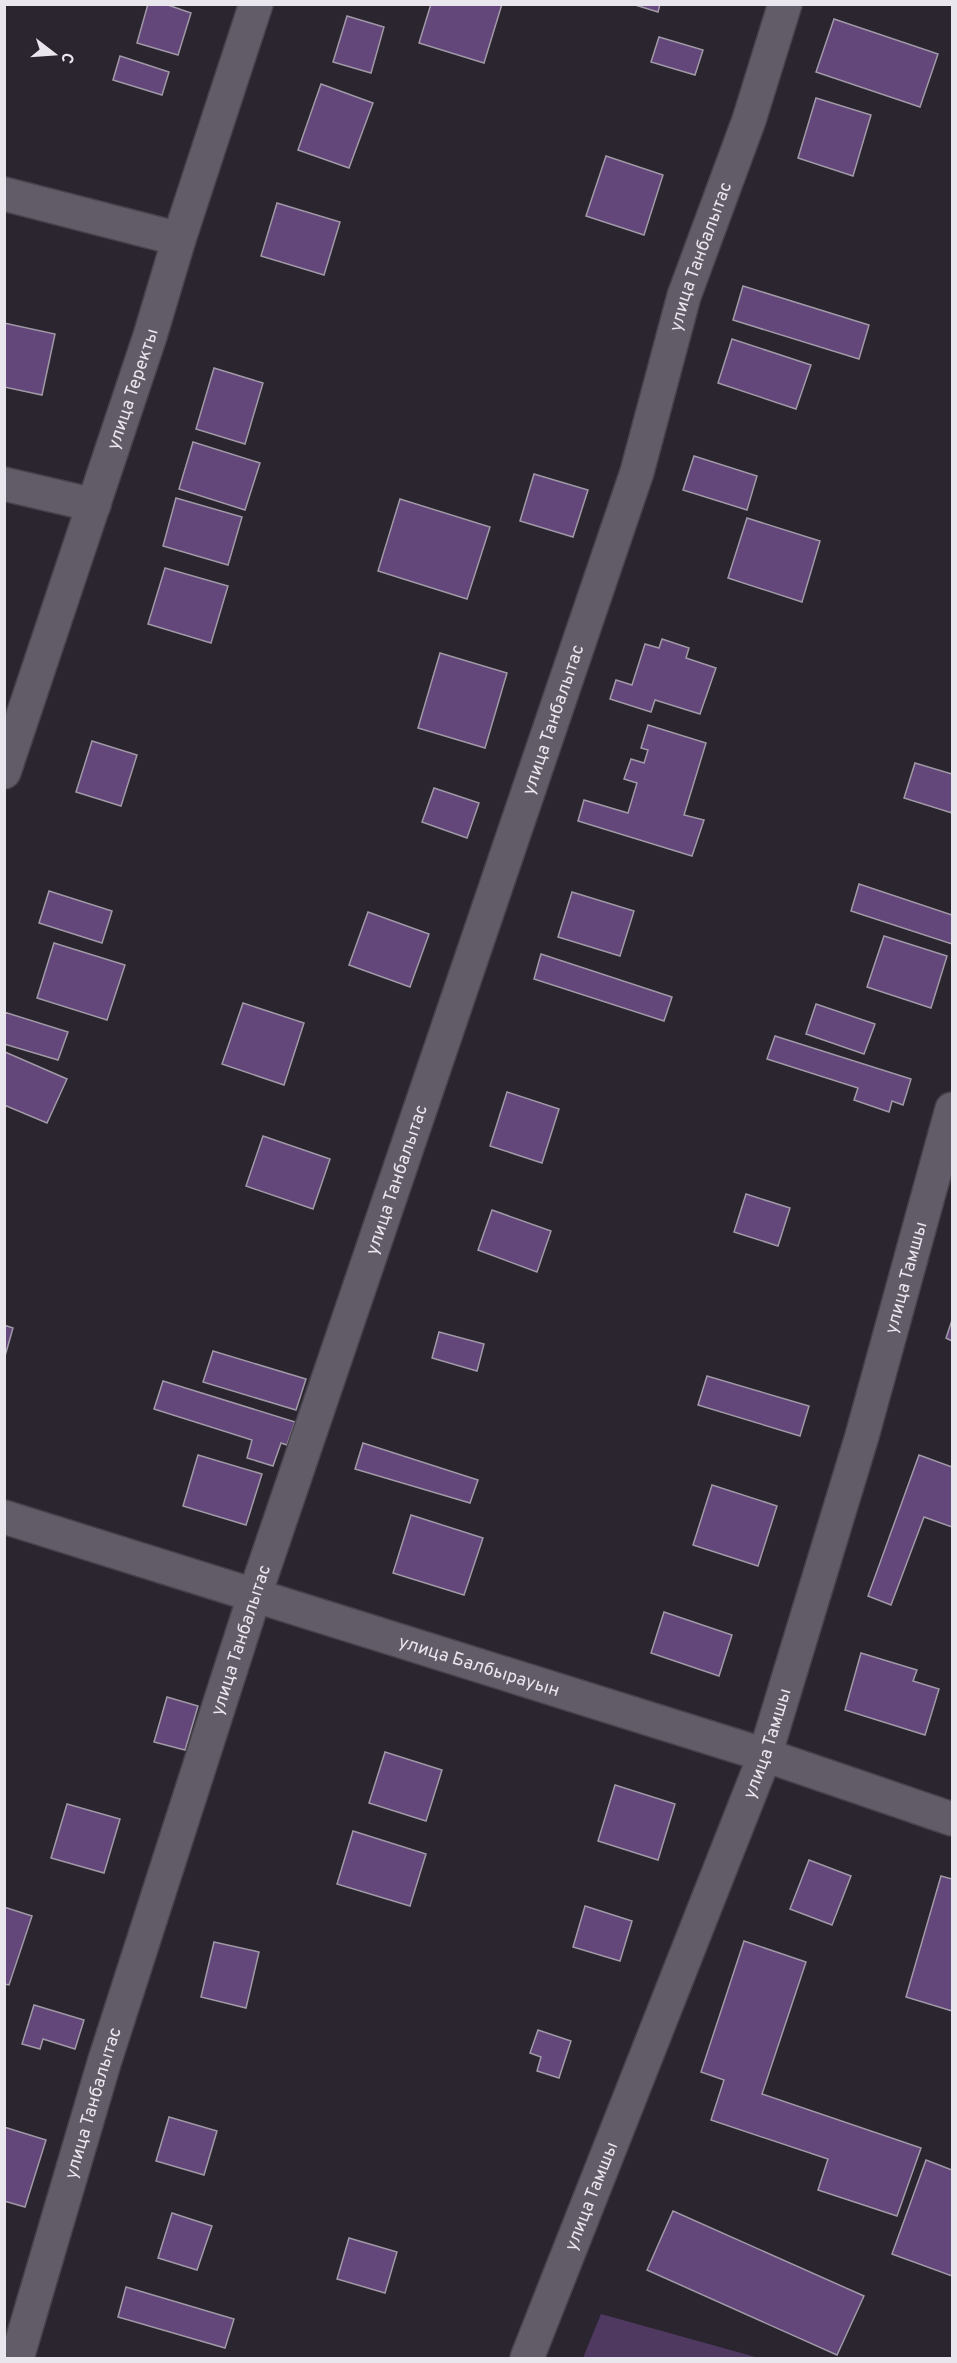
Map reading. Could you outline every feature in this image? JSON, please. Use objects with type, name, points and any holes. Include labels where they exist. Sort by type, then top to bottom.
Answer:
[{"type":"street","name":"улица Теректы","points":[[4,772],[150,336],[179,239],[256,4]]},
{"type":"street","name":"улица Танбалытас","points":[[17,2358],[104,2063],[254,1597],[634,483],[684,296],[748,120],[785,4]]},
{"type":"street","points":[[4,194],[179,239]]},
{"type":"street","points":[[4,484],[94,505]]},
{"type":"street","name":"улица Тамшы","points":[[527,2358],[765,1755],[862,1436],[952,1109]]},
{"type":"street","name":"улица Балбырауын","points":[[4,1517],[765,1755],[952,1819]]},
{"type":"shaded area","points":[[601,2314],[759,2358],[583,2358]]},
{"type":"building","points":[[148,4],[165,4],[191,13],[178,55],[137,43]]},
{"type":"building","points":[[431,4],[502,4],[484,63],[419,43]]},
{"type":"building","points":[[632,4],[660,4],[658,12]]},
{"type":"building","points":[[347,16],[384,27],[371,73],[333,62]]},
{"type":"building","points":[[834,19],[938,54],[920,107],[816,72]]},
{"type":"building","points":[[659,37],[703,50],[695,75],[651,62]]},
{"type":"building","points":[[120,56],[169,72],[162,95],[113,80]]},
{"type":"building","points":[[321,84],[373,103],[349,168],[298,150]]},
{"type":"building","points":[[816,98],[871,115],[853,176],[798,158]]},
{"type":"building","points":[[606,156],[663,175],[644,235],[586,216]]},
{"type":"building","points":[[277,203],[340,222],[324,275],[261,256]]},
{"type":"building","points":[[743,286],[869,325],[859,359],[733,320]]},
{"type":"building","points":[[4,323],[55,334],[42,395],[4,387]]},
{"type":"building","points":[[732,339],[811,365],[796,409],[718,383]]},
{"type":"building","points":[[214,368],[263,383],[245,444],[196,429]]},
{"type":"building","points":[[193,442],[260,463],[245,510],[179,489]]},
{"type":"building","points":[[694,456],[757,476],[747,510],[683,490]]},
{"type":"building","points":[[534,474],[588,490],[573,537],[520,521]]},
{"type":"building","points":[[176,498],[242,517],[228,565],[163,546]]},
{"type":"building","points":[[400,499],[490,527],[467,599],[378,571]]},
{"type":"building","points":[[747,518],[820,541],[802,602],[728,578]]},
{"type":"building","points":[[165,568],[228,586],[211,643],[148,624]]},
{"type":"building","points":[[662,639],[689,648],[686,658],[716,668],[700,714],[655,700],[651,712],[610,699],[616,680],[632,685],[645,644],[659,648]]},
{"type":"building","points":[[440,653],[507,673],[485,748],[418,728]]},
{"type":"building","points":[[648,725],[706,743],[684,815],[704,820],[692,856],[578,821],[584,800],[628,813],[637,783],[624,779],[631,759],[644,763],[648,750],[641,748]]},
{"type":"building","points":[[92,741],[137,755],[121,806],[76,792]]},
{"type":"building","points":[[915,763],[952,774],[952,813],[904,798]]},
{"type":"building","points":[[434,788],[479,803],[467,838],[422,822]]},
{"type":"building","points":[[859,884],[952,915],[952,944],[851,911]]},
{"type":"building","points":[[49,891],[112,911],[102,943],[39,923]]},
{"type":"building","points":[[572,892],[634,911],[620,956],[558,937]]},
{"type":"building","points":[[368,912],[429,934],[410,987],[349,965]]},
{"type":"building","points":[[884,936],[947,956],[931,1008],[867,987]]},
{"type":"building","points":[[54,943],[125,965],[107,1020],[37,998]]},
{"type":"building","points":[[541,954],[672,997],[664,1021],[534,979]]},
{"type":"building","points":[[243,1003],[304,1023],[284,1085],[222,1064]]},
{"type":"building","points":[[816,1004],[875,1024],[864,1054],[806,1034]]},
{"type":"building","points":[[4,1012],[68,1032],[58,1060],[4,1044]]},
{"type":"building","points":[[775,1036],[911,1079],[903,1105],[892,1101],[889,1112],[854,1100],[858,1088],[767,1059]]},
{"type":"building","points":[[5,1052],[67,1079],[47,1123],[4,1105]]},
{"type":"building","points":[[507,1092],[559,1109],[542,1163],[490,1146]]},
{"type":"building","points":[[263,1136],[330,1159],[313,1209],[246,1186]]},
{"type":"building","points":[[746,1194],[790,1208],[778,1246],[734,1232]]},
{"type":"building","points":[[492,1210],[551,1231],[537,1272],[478,1250]]},
{"type":"building","points":[[952,1320],[952,1341],[946,1338]]},
{"type":"building","points":[[4,1325],[13,1328],[5,1356],[4,1356]]},
{"type":"building","points":[[439,1332],[484,1344],[477,1371],[432,1358]]},
{"type":"building","points":[[213,1351],[306,1379],[296,1410],[203,1382]]},
{"type":"building","points":[[707,1376],[809,1406],[800,1436],[698,1405]]},
{"type":"building","points":[[163,1381],[295,1422],[287,1445],[281,1443],[273,1466],[247,1458],[252,1440],[154,1409]]},
{"type":"building","points":[[363,1443],[478,1480],[470,1503],[355,1469]]},
{"type":"building","points":[[198,1455],[262,1474],[246,1525],[183,1506]]},
{"type":"building","points":[[919,1455],[952,1467],[952,1527],[924,1517],[891,1605],[868,1596]]},
{"type":"building","points":[[712,1485],[777,1506],[758,1566],[693,1545]]},
{"type":"building","points":[[411,1515],[483,1538],[464,1595],[393,1573]]},
{"type":"building","points":[[664,1612],[732,1635],[719,1676],[651,1653]]},
{"type":"building","points":[[861,1653],[917,1670],[913,1681],[939,1689],[925,1735],[845,1710]]},
{"type":"building","points":[[167,1697],[198,1706],[185,1750],[154,1742]]},
{"type":"building","points":[[385,1752],[442,1770],[426,1821],[369,1803]]},
{"type":"building","points":[[615,1785],[675,1804],[658,1860],[598,1841]]},
{"type":"building","points":[[67,1804],[120,1819],[104,1873],[51,1858]]},
{"type":"building","points":[[353,1831],[426,1854],[410,1906],[337,1884]]},
{"type":"building","points":[[809,1860],[851,1876],[832,1925],[790,1909]]},
{"type":"building","points":[[941,1876],[952,1879],[952,2011],[906,1997]]},
{"type":"building","points":[[585,1906],[632,1921],[620,1961],[573,1947]]},
{"type":"building","points":[[4,1907],[32,1916],[9,1985],[4,1984]]},
{"type":"building","points":[[744,1941],[806,1962],[762,2094],[921,2148],[897,2216],[818,2190],[828,2159],[711,2120],[724,2080],[701,2072]]},
{"type":"building","points":[[214,1942],[259,1952],[246,2008],[201,1997]]},
{"type":"building","points":[[34,2005],[84,2020],[75,2049],[43,2039],[40,2049],[22,2044]]},
{"type":"building","points":[[538,2030],[571,2041],[559,2078],[537,2071],[541,2057],[530,2053]]},
{"type":"building","points":[[169,2117],[217,2131],[204,2175],[156,2161]]},
{"type":"building","points":[[4,2127],[46,2140],[25,2207],[4,2201]]},
{"type":"building","points":[[926,2160],[952,2170],[952,2276],[892,2254]]},
{"type":"building","points":[[673,2211],[864,2296],[837,2355],[647,2270]]},
{"type":"building","points":[[172,2213],[212,2226],[197,2270],[158,2258]]},
{"type":"building","points":[[349,2238],[397,2252],[385,2293],[337,2279]]},
{"type":"building","points":[[126,2287],[234,2319],[225,2348],[118,2317]]}]
